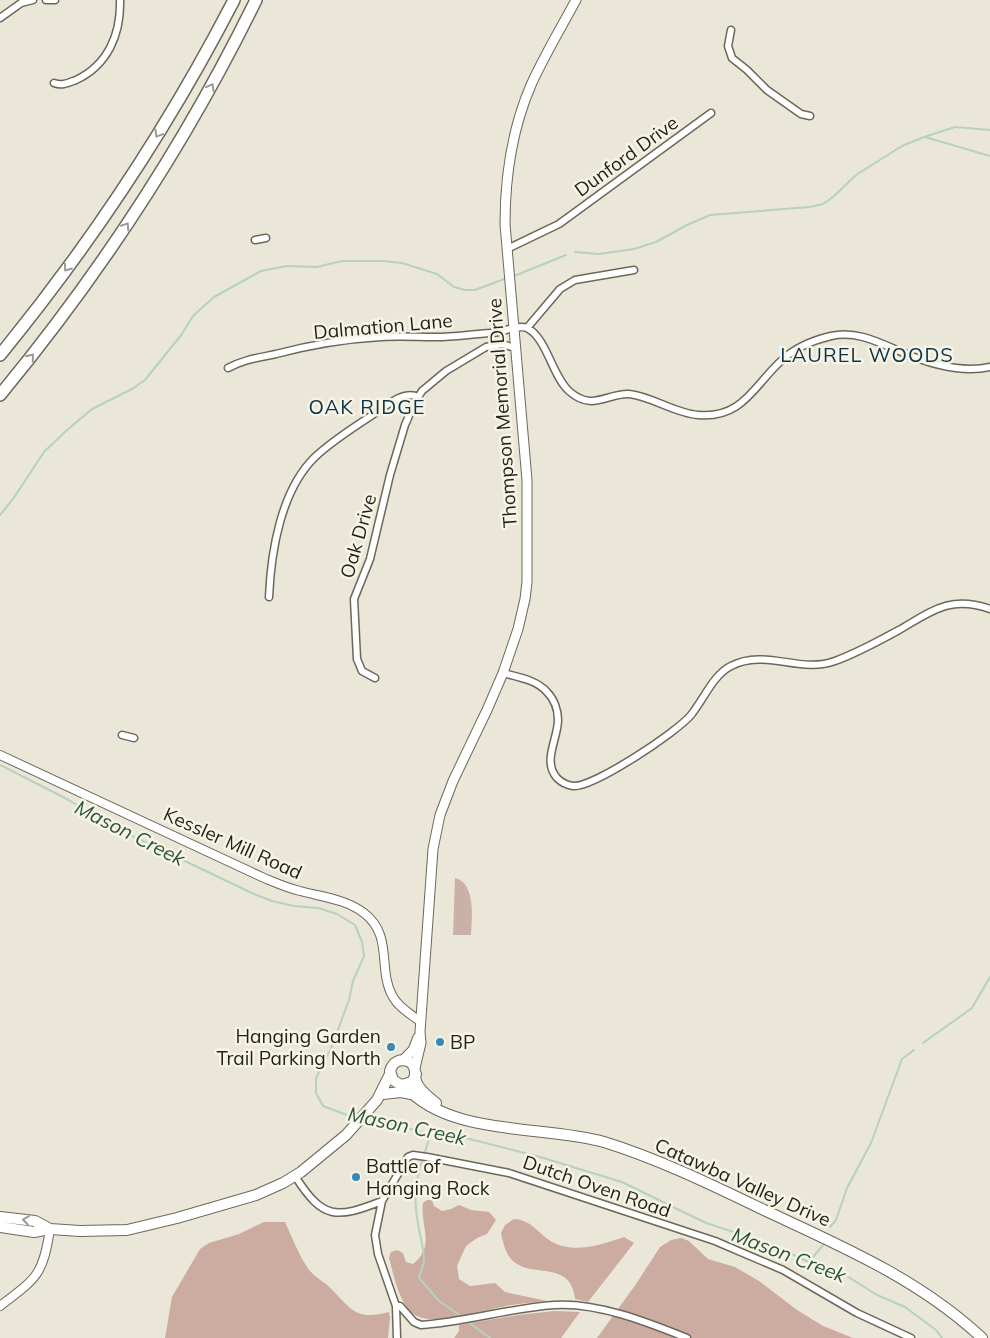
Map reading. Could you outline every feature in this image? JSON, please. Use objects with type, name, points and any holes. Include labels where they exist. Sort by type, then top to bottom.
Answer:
[{"type":"highway","points":[[0,354],[70,265],[140,163],[185,90],[234,0]]},
{"type":"highway","points":[[0,395],[65,312],[141,203],[209,90],[256,0]]},
{"type":"main road","name":"Thompson Memorial Drive","points":[[416,1069],[421,1043],[420,1032],[436,832],[445,799],[503,673],[522,616],[526,582],[527,480],[507,249],[506,187],[512,146],[520,114],[539,69],[576,0]]},
{"type":"main road","name":"Thompson Memorial Drive","points":[[403,1060],[413,1050],[420,1032]]},
{"type":"main road","points":[[0,1217],[34,1221],[50,1228],[80,1231],[127,1230],[241,1200],[270,1189],[295,1176],[316,1161],[346,1135],[377,1100],[394,1064],[403,1060],[410,1062],[416,1069],[412,1082],[401,1085],[377,1100]]},
{"type":"main road","name":"Catawba Valley Drive","points":[[416,1069],[420,1069],[423,1081],[434,1094],[439,1106],[465,1119]]},
{"type":"main road","points":[[390,1074],[393,1080],[401,1085]]},
{"type":"main road","name":"Catawba Valley Drive","points":[[401,1085],[411,1094],[445,1113],[502,1128],[596,1140],[661,1163],[811,1231],[887,1269],[932,1297],[982,1338]]},
{"type":"main road","points":[[377,1100],[402,1092],[411,1094]]},
{"type":"main road","points":[[0,1227],[34,1232],[50,1228]]},
{"type":"street","points":[[0,18],[21,3],[33,0]]},
{"type":"street","points":[[46,0],[55,0]]},
{"type":"street","points":[[54,83],[60,85],[69,83],[84,76],[108,53],[119,26],[120,0]]},
{"type":"street","points":[[731,30],[728,46],[732,58],[768,90],[801,114],[810,116]]},
{"type":"street","name":"Dunford Drive","points":[[507,249],[559,224],[711,113]]},
{"type":"street","points":[[255,240],[266,238]]},
{"type":"street","points":[[634,270],[575,280],[566,284],[527,328],[538,339],[562,384],[575,396],[593,401],[631,394],[673,409],[701,415],[720,414],[732,409],[754,392],[784,358],[810,343],[833,335],[851,334],[864,336],[923,360],[961,369],[990,367]]},
{"type":"street","name":"Dalmation Lane","points":[[228,368],[247,359],[336,342],[380,337],[437,337],[492,333],[513,328],[527,328]]},
{"type":"street","name":"Oak Drive","points":[[375,678],[362,671],[357,659],[354,599],[366,572],[376,538],[397,447],[418,397],[433,381],[479,350],[496,344],[510,345],[515,348]]},
{"type":"street","points":[[270,596],[271,577],[282,515],[293,488],[309,464],[325,448],[383,408],[406,395],[418,397]]},
{"type":"street","points":[[503,673],[537,684],[552,698],[558,721],[550,758],[551,768],[563,783],[579,786],[608,772],[671,733],[691,714],[719,675],[730,666],[739,662],[761,658],[802,665],[826,664],[883,638],[938,608],[974,604],[990,609]]},
{"type":"street","points":[[122,735],[134,738]]},
{"type":"street","name":"Kessler Mill Road","points":[[0,754],[264,878],[297,891],[340,900],[356,908],[370,918],[379,933],[384,950],[388,985],[393,998],[397,1004],[421,1022]]},
{"type":"street","name":"Dutch Oven Road","points":[[382,1201],[410,1156],[427,1156],[509,1173],[715,1242],[765,1261],[805,1281],[858,1313],[911,1338]]},
{"type":"street","points":[[295,1176],[309,1197],[327,1210],[349,1212],[382,1201],[376,1240],[378,1254],[396,1306],[397,1338]]},
{"type":"street","points":[[0,1306],[20,1291],[37,1274],[46,1254],[50,1228]]},
{"type":"street","points":[[396,1306],[400,1306],[414,1322],[421,1325],[468,1320],[520,1308],[555,1305],[576,1306],[606,1311],[687,1338]]},
{"type":"shaded area","points":[[455,878],[462,881],[470,894],[472,911],[471,935],[453,935]]},
{"type":"shaded area","points":[[427,1200],[432,1200],[434,1206],[442,1211],[459,1205],[471,1210],[489,1212],[496,1220],[487,1234],[466,1246],[457,1266],[459,1279],[470,1286],[495,1283],[505,1292],[547,1301],[512,1305],[445,1318],[431,1319],[420,1317],[411,1312],[400,1294],[389,1258],[391,1252],[397,1250],[403,1253],[406,1262],[413,1264],[420,1257],[424,1250],[426,1236],[423,1203]]},
{"type":"shaded area","points":[[514,1219],[525,1221],[549,1240],[567,1247],[586,1247],[624,1237],[634,1243],[588,1302],[575,1299],[572,1286],[566,1278],[558,1274],[519,1265],[511,1259],[503,1243],[501,1233],[505,1225]]},
{"type":"shaded area","points":[[264,1222],[285,1222],[309,1270],[353,1310],[367,1315],[389,1312],[388,1338],[165,1338],[172,1297],[200,1249],[209,1243],[239,1234]]},
{"type":"shaded area","points":[[681,1238],[689,1241],[708,1259],[735,1267],[759,1281],[797,1310],[823,1326],[853,1338],[597,1338],[660,1247],[671,1240]]},
{"type":"shaded area","points":[[554,1311],[580,1312],[561,1338],[454,1338],[459,1331],[459,1325]]},
{"type":"waterway","points":[[575,252],[599,254],[634,249],[656,242],[710,215],[810,207],[823,204],[856,175],[902,146],[955,127],[990,130]]},
{"type":"waterway","points":[[925,137],[990,156]]},
{"type":"waterway","points":[[514,276],[566,255]]},
{"type":"waterway","points":[[0,515],[44,452],[66,431],[92,409],[132,389],[145,380],[182,334],[193,316],[214,297],[261,271],[287,266],[317,267],[342,261],[383,261],[402,263],[437,274],[454,287],[465,290],[475,290],[504,279]]},
{"type":"waterway","name":"Mason Creek","points":[[0,765],[65,798],[126,833],[254,894],[272,901],[294,906],[318,908],[337,914],[355,925],[362,942],[364,956],[353,981],[349,1000],[330,1051],[316,1079],[316,1093],[323,1106],[355,1118]]},
{"type":"waterway","points":[[923,1043],[972,1008],[990,977]]},
{"type":"waterway","points":[[830,1227],[836,1220],[847,1188],[871,1143],[902,1059],[914,1050]]},
{"type":"waterway","name":"Mason Creek","points":[[365,1121],[398,1125],[430,1135],[450,1134],[540,1157],[622,1182],[706,1223],[765,1242],[809,1262],[842,1273],[877,1295],[905,1307],[936,1330],[942,1338]]},
{"type":"waterway","points":[[425,1152],[430,1135]]},
{"type":"waterway","points":[[422,1161],[417,1179],[416,1195],[417,1220],[424,1256],[419,1278],[439,1301],[461,1316]]},
{"type":"waterway","points":[[809,1262],[823,1245]]},
{"type":"waterway","points":[[471,1324],[490,1338]]},
{"type":"place","name":"BP","points":[[440,1042]]},
{"type":"place","name":"Hanging Garden Trail Parking North","points":[[391,1047]]},
{"type":"place","name":"Battle of Hanging Rock","points":[[356,1177]]},
{"type":"district","name":"LAUREL WOODS","points":[[867,355]]},
{"type":"district","name":"OAK RIDGE","points":[[367,407]]}]
